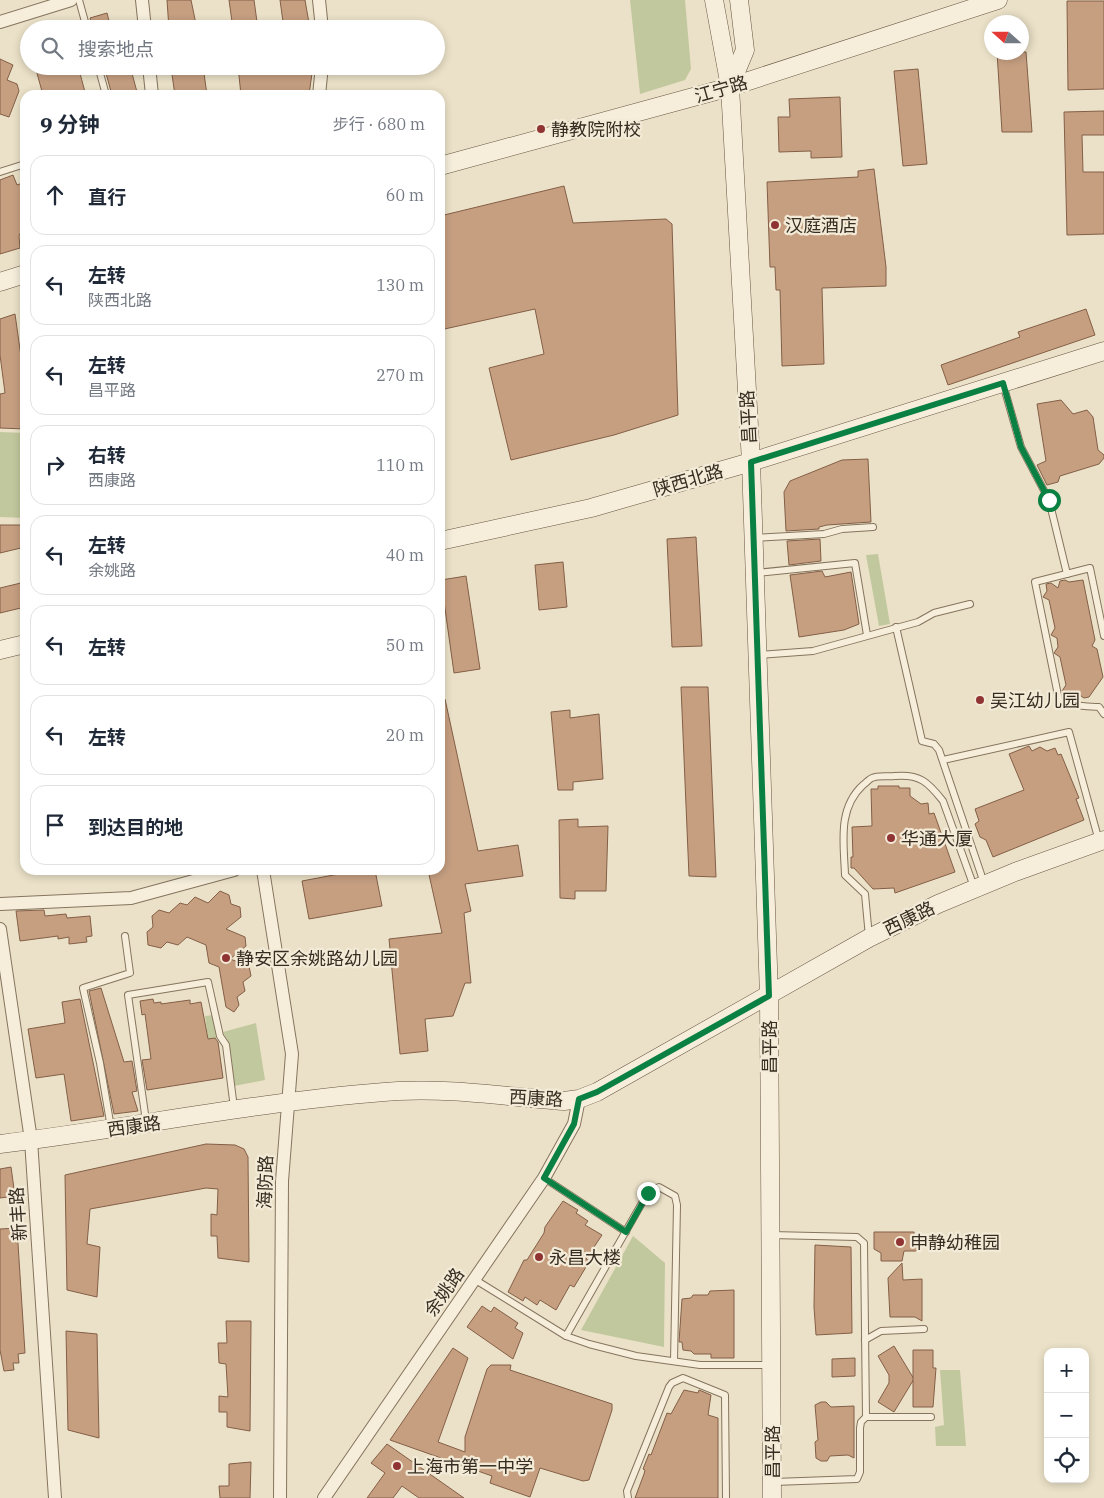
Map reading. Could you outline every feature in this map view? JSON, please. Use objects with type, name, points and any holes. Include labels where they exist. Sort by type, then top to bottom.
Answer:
[{"type":"street","points":[[0,22],[70,0]]},
{"type":"street","points":[[142,0],[144,20]]},
{"type":"street","points":[[319,0],[321,20]]},
{"type":"street","name":"昌平路","points":[[714,0],[730,87],[754,538],[769,996],[772,1490]]},
{"type":"street","name":"昌平路","points":[[730,87],[745,50],[739,0]]},
{"type":"street","name":"江宁路","points":[[445,165],[730,87],[998,0]]},
{"type":"street","points":[[149,75],[151,90]]},
{"type":"street","points":[[320,90],[321,75]]},
{"type":"street","points":[[0,282],[20,276]]},
{"type":"street","name":"陕西北路","points":[[445,540],[591,508],[751,462],[1104,352]]},
{"type":"street","points":[[0,650],[20,645]]},
{"type":"street","name":"西康路","points":[[0,1144],[287,1104],[397,1092],[432,1090],[564,1101],[579,1099],[597,1092],[869,938],[979,886],[1102,841]]},
{"type":"street","points":[[0,904],[131,898],[216,875]]},
{"type":"street","name":"海防路","points":[[264,875],[292,1054],[282,1181],[280,1498]]},
{"type":"street","name":"新丰路","points":[[0,929],[31,1140],[55,1498]]},
{"type":"street","name":"余姚路","points":[[324,1498],[544,1178],[574,1124],[579,1099]]},
{"type":"lane","points":[[79,0],[85,20]]},
{"type":"lane","points":[[100,75],[105,90]]},
{"type":"lane","points":[[0,172],[20,166]]},
{"type":"lane","points":[[1003,383],[1021,447],[1049,500],[1067,574]]},
{"type":"lane","points":[[754,538],[824,534],[842,529],[873,527]]},
{"type":"lane","points":[[755,573],[855,563],[867,635]]},
{"type":"lane","points":[[1104,636],[1090,568],[1035,582],[1060,704],[1076,704],[1084,708],[1099,708],[1104,714]]},
{"type":"lane","points":[[758,656],[813,651],[918,622],[934,612],[970,604]]},
{"type":"lane","points":[[896,627],[922,741],[934,744],[943,760],[979,886]]},
{"type":"lane","points":[[943,760],[1069,732],[1102,841]]},
{"type":"lane","points":[[869,938],[865,894],[845,875],[843,822],[848,806],[858,790],[872,778],[910,775],[923,780],[934,790],[943,801],[979,886]]},
{"type":"lane","points":[[111,1129],[100,1063],[83,988],[130,973],[124,936]]},
{"type":"lane","points":[[146,1124],[128,995],[208,982],[220,1036],[226,1045],[234,1111]]},
{"type":"lane","points":[[544,1178],[626,1232]]},
{"type":"lane","points":[[566,1336],[648,1193],[659,1187],[675,1196],[677,1205],[674,1361]]},
{"type":"lane","points":[[770,1235],[858,1237],[864,1243],[866,1417]]},
{"type":"lane","points":[[474,1279],[566,1336],[636,1356],[700,1365],[772,1365]]},
{"type":"lane","points":[[865,1340],[881,1331],[924,1329]]},
{"type":"lane","points":[[628,1498],[628,1492],[669,1387],[672,1383],[683,1378],[725,1395],[726,1498]]},
{"type":"lane","points":[[772,1490],[857,1479],[860,1472],[860,1428],[861,1422],[866,1417],[930,1416]]},
{"type":"green space","points":[[630,0],[685,0],[691,69],[685,80],[640,94]]},
{"type":"green space","points":[[0,432],[20,433],[20,518],[0,517]]},
{"type":"green space","points":[[878,554],[890,624],[879,626],[866,555]]},
{"type":"green space","points":[[214,1015],[217,1038],[208,1039],[205,1016]]},
{"type":"green space","points":[[256,1023],[265,1080],[234,1086],[228,1041],[223,1032]]},
{"type":"green space","points":[[633,1236],[665,1263],[664,1347],[581,1330]]},
{"type":"green space","points":[[940,1370],[960,1370],[966,1446],[936,1446],[935,1427],[944,1425]]},
{"type":"building","points":[[167,0],[191,0],[195,20],[168,20]]},
{"type":"building","points":[[229,0],[254,0],[257,20],[232,20]]},
{"type":"building","points":[[280,0],[305,0],[308,20],[283,20]]},
{"type":"building","points":[[1067,1],[1104,1],[1104,89],[1068,90]]},
{"type":"building","points":[[107,13],[109,20],[91,20],[90,18]]},
{"type":"building","points":[[0,59],[13,65],[7,80],[17,84],[19,91],[9,117],[0,114]]},
{"type":"building","points":[[998,60],[1027,60],[1032,132],[1002,132]]},
{"type":"building","points":[[918,69],[927,164],[903,166],[894,71]]},
{"type":"building","points":[[37,75],[80,75],[84,90],[42,90]]},
{"type":"building","points":[[106,75],[132,75],[136,90],[111,90]]},
{"type":"building","points":[[172,75],[204,75],[206,90],[174,90]]},
{"type":"building","points":[[239,75],[312,75],[310,90],[240,90]]},
{"type":"building","points":[[840,97],[842,157],[811,158],[811,151],[779,152],[778,117],[790,117],[789,99]]},
{"type":"building","points":[[1104,111],[1104,135],[1082,135],[1083,172],[1104,172],[1104,234],[1067,235],[1064,112]]},
{"type":"building","points":[[874,169],[886,267],[886,286],[822,288],[824,364],[782,366],[780,290],[776,290],[775,267],[770,267],[767,182],[858,177],[858,171]]},
{"type":"building","points":[[13,175],[17,185],[20,184],[20,248],[0,254],[0,180]]},
{"type":"building","points":[[564,186],[573,223],[666,219],[672,224],[678,415],[614,435],[511,460],[489,368],[544,354],[535,309],[445,329],[445,215]]},
{"type":"building","points":[[1086,309],[1095,335],[948,385],[941,365],[1020,337],[1018,332]]},
{"type":"building","points":[[15,314],[20,350],[20,429],[0,428],[0,394],[5,393],[0,355],[0,319]]},
{"type":"building","points":[[1061,400],[1073,414],[1087,410],[1093,417],[1098,450],[1104,455],[1104,458],[1099,464],[1060,476],[1058,482],[1047,485],[1037,465],[1046,461],[1037,404]]},
{"type":"building","points":[[868,459],[871,522],[827,525],[819,527],[819,529],[786,531],[784,492],[790,481],[842,460]]},
{"type":"building","points":[[0,525],[20,525],[20,548],[0,553]]},
{"type":"building","points":[[696,537],[702,646],[672,647],[667,539]]},
{"type":"building","points":[[820,539],[821,561],[789,565],[787,541]]},
{"type":"building","points":[[563,562],[567,607],[539,610],[535,565]]},
{"type":"building","points":[[822,571],[825,577],[851,572],[859,624],[844,630],[799,637],[790,575]]},
{"type":"building","points":[[466,576],[480,669],[454,673],[445,609],[445,579]]},
{"type":"building","points":[[1065,580],[1069,582],[1083,580],[1095,640],[1092,646],[1097,649],[1103,677],[1089,697],[1084,698],[1078,694],[1074,700],[1069,700],[1068,694],[1062,691],[1066,685],[1060,657],[1054,653],[1058,647],[1057,638],[1051,635],[1055,628],[1049,600],[1043,597],[1047,591],[1046,584],[1051,583],[1058,588],[1060,581]]},
{"type":"building","points":[[20,583],[20,608],[0,613],[0,588]]},
{"type":"building","points":[[681,687],[708,687],[716,877],[689,876]]},
{"type":"building","points":[[445,699],[478,851],[518,845],[523,876],[465,884],[471,911],[464,913],[471,983],[465,983],[453,1016],[425,1019],[428,1051],[400,1054],[389,939],[442,933],[429,875],[445,875]]},
{"type":"building","points":[[570,710],[570,718],[599,714],[603,779],[573,782],[573,790],[558,790],[551,712]]},
{"type":"building","points":[[1029,746],[1032,751],[1040,747],[1047,751],[1055,748],[1058,755],[1061,754],[1079,798],[1076,799],[1084,820],[993,857],[986,840],[980,837],[975,824],[979,821],[975,809],[1024,790],[1009,754]]},
{"type":"building","name":"华通大厦","points":[[878,786],[910,788],[910,796],[921,804],[928,803],[929,814],[934,813],[955,872],[895,893],[894,888],[873,889],[854,868],[851,868],[851,857],[853,857],[852,827],[872,826],[871,789],[878,789]]},
{"type":"building","points":[[578,819],[578,827],[608,826],[606,891],[575,891],[575,899],[560,898],[559,820]]},
{"type":"building","points":[[334,875],[376,875],[382,906],[309,919],[302,881]]},
{"type":"building","points":[[220,891],[229,895],[231,904],[240,907],[241,917],[226,929],[245,937],[246,946],[230,959],[249,966],[251,976],[243,982],[245,991],[237,997],[239,1005],[234,1012],[226,1007],[219,967],[209,963],[206,945],[187,937],[178,945],[167,942],[161,948],[148,945],[147,932],[153,927],[152,916],[159,910],[169,913],[180,903],[187,905],[195,897],[208,903]]},
{"type":"building","points":[[44,910],[45,916],[66,914],[67,918],[90,916],[92,936],[86,937],[87,942],[69,944],[69,937],[58,939],[58,936],[20,941],[16,911]]},
{"type":"building","points":[[101,988],[124,1062],[132,1061],[137,1091],[132,1092],[138,1111],[114,1114],[89,991]]},
{"type":"building","points":[[80,999],[104,1116],[71,1121],[64,1074],[36,1078],[28,1029],[65,1023],[62,1002]]},
{"type":"building","points":[[153,999],[154,1003],[161,1002],[161,1004],[190,1000],[190,1004],[201,1002],[208,1039],[215,1038],[218,1042],[223,1078],[147,1090],[142,1060],[151,1059],[145,1014],[142,1015],[140,1001]]},
{"type":"building","points":[[206,1144],[235,1145],[244,1149],[248,1157],[249,1262],[218,1258],[217,1236],[211,1236],[211,1214],[217,1215],[218,1189],[206,1188],[90,1209],[87,1244],[100,1247],[97,1297],[67,1290],[65,1175]]},
{"type":"building","points":[[11,1167],[15,1196],[0,1198],[0,1169]]},
{"type":"building","name":"永昌大楼","points":[[563,1201],[578,1210],[576,1213],[588,1221],[585,1225],[602,1235],[586,1259],[590,1261],[574,1287],[570,1285],[556,1310],[540,1300],[537,1305],[525,1297],[523,1301],[508,1292],[524,1260],[527,1260],[544,1233],[545,1227]]},
{"type":"building","points":[[17,1228],[25,1353],[18,1354],[19,1363],[13,1363],[14,1370],[4,1371],[0,1350],[0,1229]]},
{"type":"building","points":[[874,1232],[914,1232],[914,1237],[918,1239],[918,1249],[916,1251],[904,1251],[902,1261],[881,1261],[881,1253],[874,1249]]},
{"type":"building","points":[[815,1245],[851,1247],[852,1333],[816,1335],[814,1307]]},
{"type":"building","points":[[902,1263],[903,1280],[922,1279],[922,1321],[915,1317],[890,1317],[888,1278]]},
{"type":"building","points":[[734,1290],[734,1358],[711,1358],[711,1354],[694,1354],[691,1351],[683,1350],[682,1342],[679,1342],[682,1299],[691,1298],[693,1295],[708,1295],[710,1291]]},
{"type":"building","points":[[482,1306],[491,1312],[494,1307],[518,1323],[515,1328],[523,1333],[513,1359],[467,1327]]},
{"type":"building","points":[[226,1321],[251,1321],[250,1431],[227,1427],[227,1412],[219,1412],[219,1396],[228,1397],[226,1364],[219,1363],[218,1343],[227,1343]]},
{"type":"building","points":[[66,1331],[97,1334],[99,1438],[68,1430]]},
{"type":"building","points":[[894,1346],[914,1379],[894,1412],[878,1402],[889,1383],[889,1375],[878,1356]]},
{"type":"building","points":[[453,1348],[468,1358],[438,1442],[465,1452],[465,1437],[487,1369],[491,1365],[511,1365],[510,1370],[612,1404],[612,1410],[589,1480],[583,1481],[540,1468],[530,1497],[490,1483],[492,1476],[390,1440]]},
{"type":"building","points":[[913,1350],[933,1350],[933,1368],[936,1368],[933,1407],[913,1407]]},
{"type":"building","points":[[855,1358],[855,1376],[832,1377],[832,1359]]},
{"type":"building","points":[[684,1390],[698,1393],[699,1390],[711,1395],[708,1415],[718,1418],[718,1498],[635,1498],[644,1474],[645,1470],[643,1469],[649,1454],[651,1455],[667,1413],[671,1414]]},
{"type":"building","points":[[826,1402],[831,1407],[854,1406],[854,1458],[848,1455],[830,1456],[827,1461],[821,1461],[816,1458],[815,1442],[818,1440],[815,1405]]},
{"type":"building","points":[[387,1444],[464,1498],[419,1498],[402,1486],[393,1498],[367,1498],[385,1473],[371,1463]]},
{"type":"building","points":[[251,1462],[250,1498],[220,1498],[219,1486],[229,1486],[229,1464]]},
{"type":"place","name":"静教院附校","points":[[541,129]]},
{"type":"place","name":"汉庭酒店","points":[[775,225]]},
{"type":"place","name":"吴江幼儿园","points":[[980,700]]},
{"type":"place","name":"华通大厦","points":[[891,838]]},
{"type":"place","name":"静安区余姚路幼儿园","points":[[226,958]]},
{"type":"place","name":"申静幼稚园","points":[[900,1242]]},
{"type":"place","name":"永昌大楼","points":[[539,1257]]},
{"type":"place","name":"上海市第一中学","points":[[397,1466]]},
{"type":"route","points":[[648,1193],[626,1232],[544,1178],[564,1147],[574,1124],[579,1099],[597,1092],[769,996],[751,462],[1003,383],[1021,447],[1049,500]]}]
